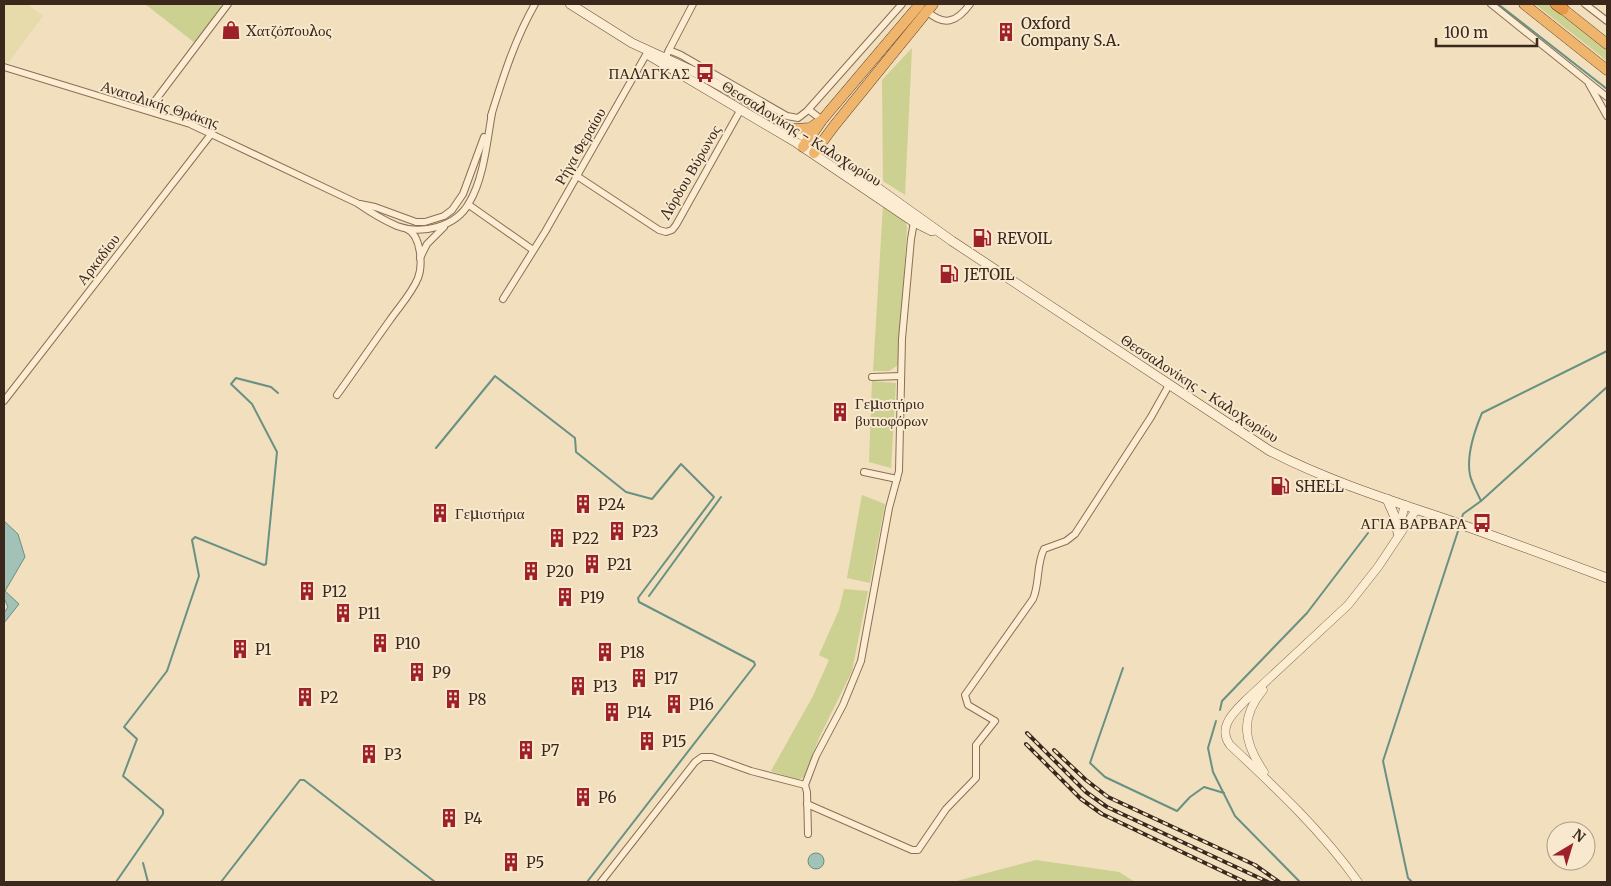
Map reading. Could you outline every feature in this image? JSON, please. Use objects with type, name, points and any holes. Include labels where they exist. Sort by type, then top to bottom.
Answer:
[{"type":"highway","points":[[1524,4],[1607,70]]},
{"type":"highway","points":[[806,143],[822,120],[927,6]]},
{"type":"highway","points":[[816,149],[927,6]]},
{"type":"highway","points":[[1559,6],[1607,44]]},
{"type":"highway","points":[[794,129],[810,128],[822,120]]},
{"type":"main road","points":[[570,4],[638,46],[666,57]]},
{"type":"main road","name":"Θεσσαλονίκης - Καλοχωρίου","points":[[638,46],[647,53],[666,57],[746,100],[794,129],[806,143]]},
{"type":"main road","name":"Θεσσαλονίκης - Καλοχωρίου","points":[[666,57],[741,109],[806,143],[882,190],[952,241],[1270,451],[1293,463],[1416,510],[1607,578]]},
{"type":"main road","name":"Θεσσαλονίκης - Καλοχωρίου","points":[[816,149],[911,220],[952,241]]},
{"type":"main road","points":[[1387,499],[1396,517],[1397,536]]},
{"type":"street","points":[[148,110],[228,4]]},
{"type":"street","name":"Ανατολικής Θράκης","points":[[357,203],[375,207],[416,222],[444,216],[452,210],[463,194],[507,65],[526,19],[535,4]]},
{"type":"street","points":[[693,4],[666,57],[725,79],[787,116],[798,118],[809,110],[902,4]]},
{"type":"street","points":[[927,6],[941,21],[947,21],[961,15],[970,4]]},
{"type":"street","points":[[1491,4],[1607,96]]},
{"type":"street","points":[[1585,4],[1607,21]]},
{"type":"street","name":"Ρήγα Φεραίου","points":[[503,299],[577,176],[647,53]]},
{"type":"street","name":"Ανατολικής Θράκης","points":[[4,67],[190,124],[357,203],[373,214],[399,226],[423,229],[449,223],[469,205],[477,187],[492,113]]},
{"type":"street","points":[[1588,81],[1607,116]]},
{"type":"street","name":"Λόρδου Βύρωνος","points":[[577,176],[666,232],[672,230],[741,109]]},
{"type":"street","points":[[809,110],[822,120]]},
{"type":"street","name":"Αρκαδίου","points":[[4,402],[212,133]]},
{"type":"street","points":[[469,205],[533,250]]},
{"type":"street","points":[[418,244],[423,229],[432,220]]},
{"type":"street","points":[[808,834],[807,792],[805,785],[821,745],[843,704],[861,661],[889,508],[897,479],[900,461],[901,376],[911,220]]},
{"type":"street","points":[[416,222],[423,229],[427,244]]},
{"type":"street","points":[[419,260],[427,244],[449,223]]},
{"type":"street","points":[[337,395],[418,277],[418,244],[410,230],[399,226]]},
{"type":"street","points":[[872,377],[901,376]]},
{"type":"street","points":[[807,804],[912,850],[918,850],[946,809],[976,778],[976,745],[994,721],[968,705],[965,695],[1033,599],[1038,589],[1040,556],[1044,549],[1066,541],[1075,534],[1169,385]]},
{"type":"street","points":[[864,472],[897,479]]},
{"type":"street","points":[[1397,536],[1405,505]]},
{"type":"street","points":[[1358,882],[1324,838],[1274,786],[1230,745],[1225,735],[1226,726],[1231,716],[1348,605],[1383,560],[1397,536],[1416,510]]},
{"type":"street","points":[[1271,677],[1251,708],[1247,723],[1247,734],[1255,756],[1274,786]]},
{"type":"street","points":[[601,882],[695,762],[702,757],[712,757],[751,771],[805,785]]},
{"type":"shaded area","points":[[4,4],[27,4],[43,16],[8,63],[4,61]]},
{"type":"green space","points":[[145,4],[218,4],[222,7],[195,43]]},
{"type":"green space","points":[[1535,4],[1552,4],[1607,48],[1607,61]]},
{"type":"green space","points":[[912,48],[905,195],[883,181],[882,80]]},
{"type":"green space","points":[[883,206],[905,218],[907,228],[898,365],[889,371],[873,371]]},
{"type":"green space","points":[[872,381],[896,383],[891,468],[869,462]]},
{"type":"green space","points":[[862,495],[885,504],[870,583],[847,578]]},
{"type":"green space","points":[[844,589],[868,591],[852,671],[819,738],[804,777],[798,780],[771,771],[813,696],[829,660],[819,655],[839,610]]},
{"type":"green space","points":[[1036,860],[1119,872],[1135,882],[953,882]]},
{"type":"water","points":[[4,521],[18,534],[25,557],[5,591],[19,604],[4,623],[4,613],[8,607],[4,598]]},
{"type":"water","points":[[816,853],[824,861],[816,869],[808,861]]},
{"type":"waterway","points":[[1498,4],[1607,89]]},
{"type":"waterway","points":[[1461,521],[1463,514],[1481,501],[1473,485],[1469,460],[1474,436],[1482,413],[1607,351]]},
{"type":"waterway","points":[[436,448],[495,376],[575,438],[576,452],[626,492],[652,499],[681,464],[714,497],[638,598],[639,602],[754,662],[755,665],[587,882]]},
{"type":"waterway","points":[[116,882],[163,814],[163,810],[123,776],[137,739],[124,727],[167,671],[199,576],[192,540],[195,537],[264,565],[266,564],[277,452],[252,404],[231,384],[236,378],[271,387],[278,393]]},
{"type":"waterway","points":[[1481,501],[1607,387]]},
{"type":"waterway","points":[[649,596],[721,497]]},
{"type":"waterway","points":[[1412,882],[1408,878],[1383,761],[1459,528]]},
{"type":"waterway","points":[[1220,710],[1222,701],[1307,613],[1368,533]]},
{"type":"waterway","points":[[1123,668],[1090,763],[1105,777],[1177,811],[1190,797],[1204,787],[1224,793]]},
{"type":"waterway","points":[[1216,721],[1208,748],[1213,772],[1235,816],[1300,882]]},
{"type":"waterway","points":[[221,882],[300,780],[304,780],[435,882]]},
{"type":"waterway","points":[[143,863],[148,882]]},
{"type":"railway","points":[[1027,733],[1086,792],[1107,807],[1268,882]]},
{"type":"railway","points":[[1026,744],[1081,799],[1102,814],[1245,882]]},
{"type":"railway","points":[[1054,750],[1086,780],[1108,797],[1255,865],[1279,882]]},
{"type":"place","name":"Χατζόπουλος","points":[[231,30]]},
{"type":"place","name":"Oxford Company S.A.","points":[[1006,32]]},
{"type":"place","name":"ΠΑΛΑΓΚΑΣ","points":[[705,73]]},
{"type":"place","name":"REVOIL","points":[[982,238]]},
{"type":"place","name":"JETOIL","points":[[949,274]]},
{"type":"place","name":"Γεμιστήριο βυτιοφόρων","points":[[840,412]]},
{"type":"place","name":"SHELL","points":[[1280,486]]},
{"type":"place","name":"P24","points":[[583,504]]},
{"type":"place","name":"Γεμιστήρια","points":[[440,513]]},
{"type":"place","name":"ΑΓΙΑ ΒΑΡΒΑΡΑ","points":[[1482,523]]},
{"type":"place","name":"P23","points":[[617,531]]},
{"type":"place","name":"P22","points":[[557,538]]},
{"type":"place","name":"P21","points":[[592,564]]},
{"type":"place","name":"P20","points":[[531,571]]},
{"type":"place","name":"P12","points":[[307,591]]},
{"type":"place","name":"P19","points":[[565,597]]},
{"type":"place","name":"P11","points":[[343,613]]},
{"type":"place","name":"P10","points":[[380,643]]},
{"type":"place","name":"P1","points":[[240,649]]},
{"type":"place","name":"P18","points":[[605,652]]},
{"type":"place","name":"P9","points":[[417,672]]},
{"type":"place","name":"P17","points":[[639,678]]},
{"type":"place","name":"P13","points":[[578,686]]},
{"type":"place","name":"P2","points":[[305,697]]},
{"type":"place","name":"P8","points":[[453,699]]},
{"type":"place","name":"P16","points":[[674,704]]},
{"type":"place","name":"P14","points":[[612,712]]},
{"type":"place","name":"P15","points":[[647,741]]},
{"type":"place","name":"P7","points":[[526,750]]},
{"type":"place","name":"P3","points":[[369,754]]},
{"type":"place","name":"P6","points":[[583,797]]},
{"type":"place","name":"P4","points":[[449,818]]},
{"type":"place","name":"P5","points":[[511,862]]}]
